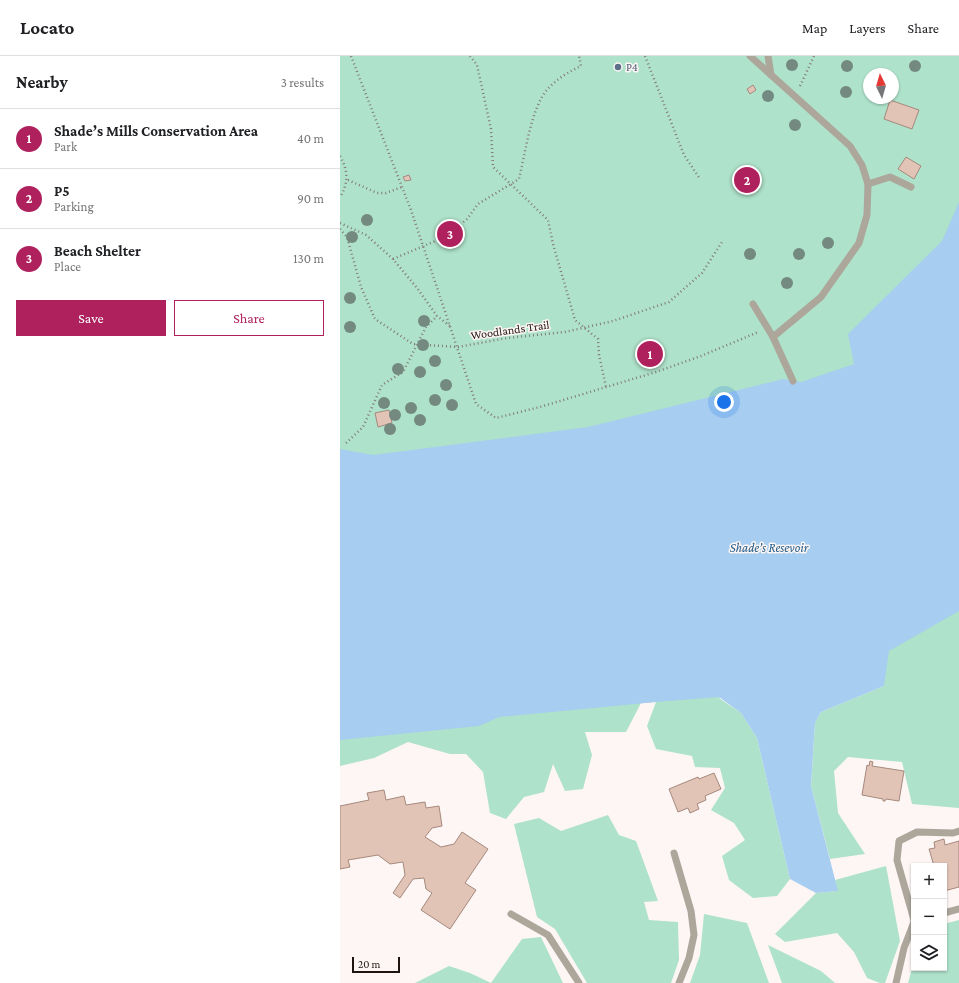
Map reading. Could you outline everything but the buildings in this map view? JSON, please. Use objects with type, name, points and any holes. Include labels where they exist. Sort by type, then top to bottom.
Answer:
[{"type":"lane","points":[[750,56],[850,146],[862,165],[868,184],[867,215],[859,243],[821,297],[773,338]]},
{"type":"lane","points":[[768,56],[771,75]]},
{"type":"lane","points":[[868,184],[890,177],[911,187]]},
{"type":"lane","points":[[753,304],[773,338],[793,381]]},
{"type":"lane","points":[[911,910],[897,860],[899,842],[917,832],[953,833],[959,831]]},
{"type":"lane","points":[[674,853],[691,912],[694,935],[689,958],[679,983]]},
{"type":"lane","points":[[947,912],[959,909]]},
{"type":"lane","points":[[511,914],[548,935],[579,983]]},
{"type":"lane","points":[[896,983],[904,948],[911,929]]},
{"type":"path","name":"Woodlands Trail","points":[[351,56],[402,186],[458,347],[507,338],[564,332],[585,328],[613,321],[669,302],[702,274],[722,242]]},
{"type":"path","points":[[470,56],[477,64],[490,122],[494,167],[548,220],[553,244],[576,320],[598,339],[599,355],[606,387]]},
{"type":"path","points":[[393,259],[445,237],[467,219],[478,204],[519,179],[534,115],[546,92],[566,74],[581,66],[579,56]]},
{"type":"path","points":[[645,56],[684,155],[700,179]]},
{"type":"path","points":[[795,97],[814,56]]},
{"type":"path","points":[[340,156],[347,172],[348,180],[340,196]]},
{"type":"path","points":[[348,180],[377,193],[386,193],[402,186]]},
{"type":"path","points":[[340,222],[366,235],[393,259],[417,288],[437,316],[450,326]]},
{"type":"path","points":[[340,229],[347,237],[361,287],[375,319],[413,344],[458,347],[476,404],[496,418],[540,407],[656,372],[701,356],[756,333],[773,338]]},
{"type":"path","points":[[346,443],[363,426],[382,386],[403,372],[426,327],[437,316]]},
{"type":"green space","points":[[340,56],[959,56],[959,808],[912,804],[902,762],[848,757],[834,771],[838,813],[865,854],[830,859],[811,786],[815,723],[821,712],[884,686],[719,698],[741,713],[757,738],[790,879],[777,896],[753,898],[729,880],[722,856],[745,840],[734,823],[711,810],[725,788],[720,768],[695,767],[692,756],[656,749],[647,726],[656,702],[641,703],[626,732],[585,732],[592,755],[583,789],[565,791],[553,764],[544,792],[524,797],[506,819],[490,813],[483,772],[466,754],[450,754],[408,742],[374,758],[340,766]]},
{"type":"green space","points":[[608,815],[619,835],[636,841],[658,901],[644,902],[649,920],[678,922],[679,960],[671,983],[587,983],[555,929],[537,917],[514,824],[539,818],[561,831]]},
{"type":"green space","points":[[886,866],[900,941],[885,983],[880,983],[867,978],[854,952],[837,933],[785,942],[775,934],[816,893],[837,891],[835,880]]},
{"type":"green space","points":[[704,914],[747,923],[769,983],[690,983],[700,955]]},
{"type":"green space","points":[[959,920],[959,983],[908,983],[911,971],[947,971],[947,923]]},
{"type":"green space","points":[[541,937],[563,983],[491,983],[522,939]]},
{"type":"green space","points":[[768,945],[821,971],[835,983],[782,983]]},
{"type":"green space","points":[[449,966],[470,973],[491,983],[415,983]]},
{"type":"water","name":"Shade’s Resevoir","points":[[959,202],[959,611],[889,651],[884,686],[821,712],[815,723],[811,786],[838,891],[816,893],[790,879],[757,738],[741,713],[719,697],[499,717],[479,726],[340,740],[340,449],[373,455],[588,427],[783,379],[801,382],[854,364],[848,334],[942,241]]},
{"type":"place","name":"P4","points":[[618,67]]},
{"type":"place","name":"P5","points":[[747,180]]},
{"type":"place","name":"Beach Shelter","points":[[450,234]]},
{"type":"place","name":"Shade’s Mills Conservation Area","points":[[650,354]]}]
